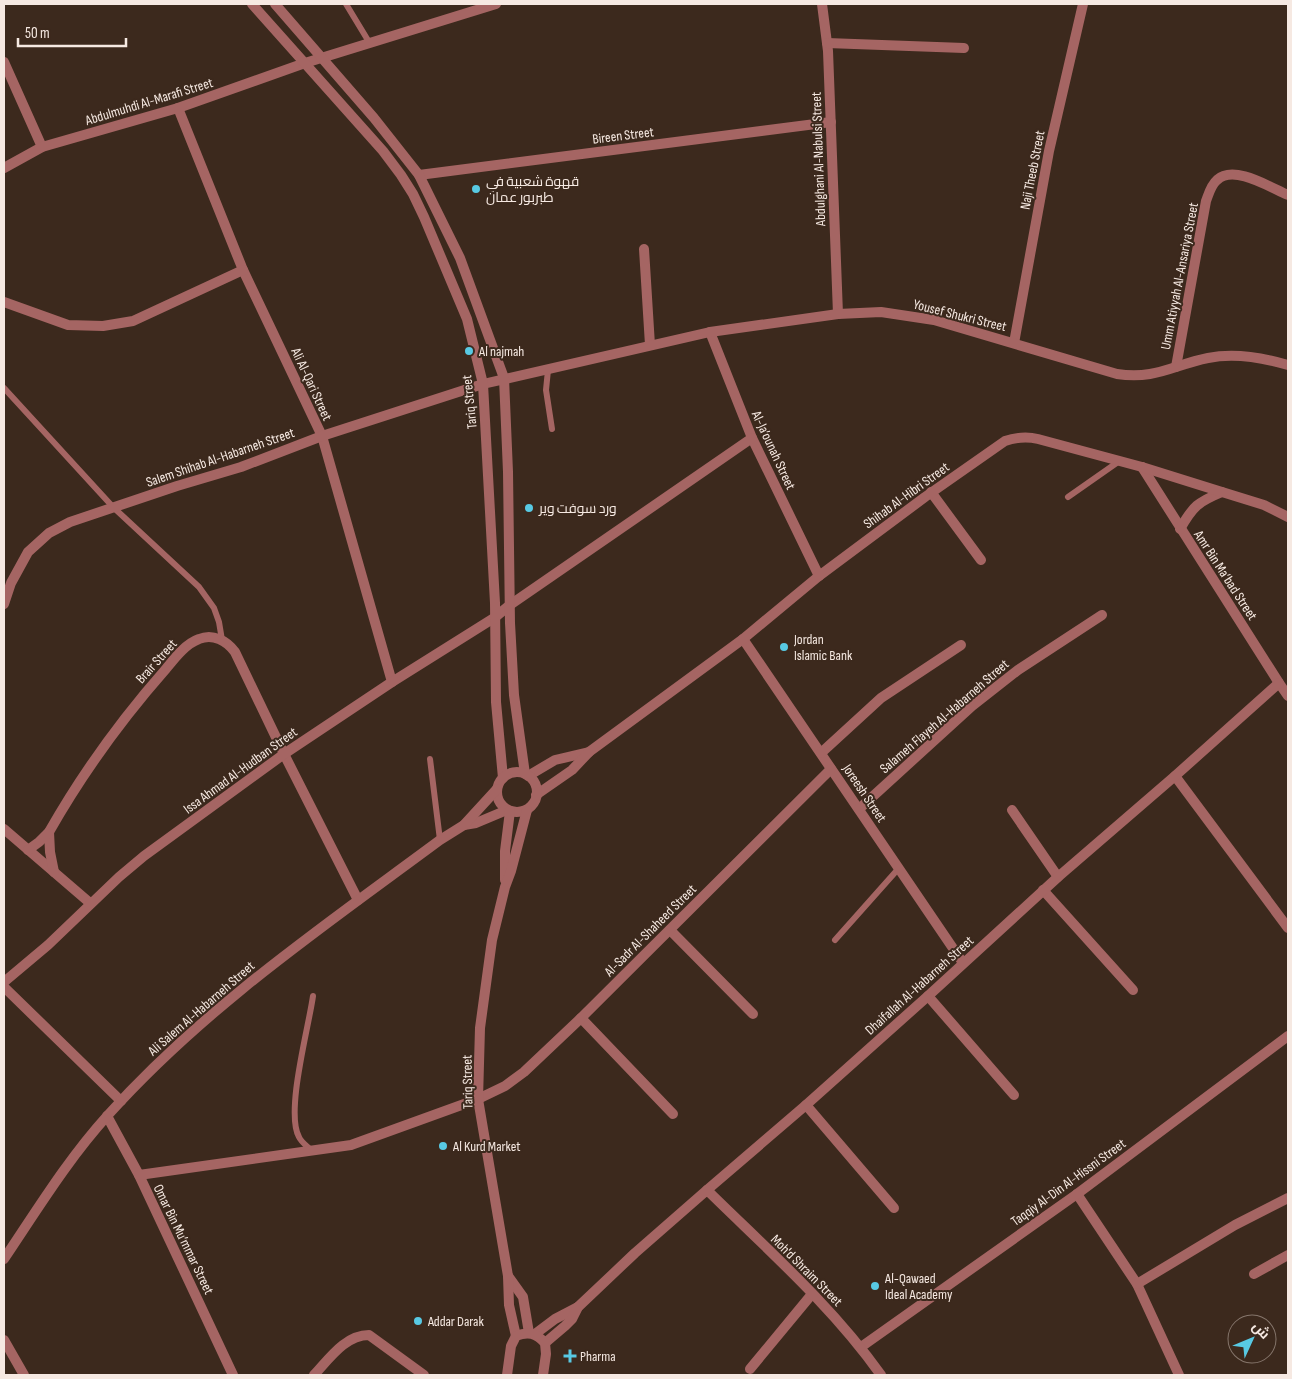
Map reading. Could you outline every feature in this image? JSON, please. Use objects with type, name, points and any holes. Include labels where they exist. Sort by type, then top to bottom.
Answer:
[{"type":"street","name":"Tariq Street","points":[[252,4],[383,151],[413,194],[467,319],[484,384],[495,603],[496,702],[503,778]]},
{"type":"street","points":[[275,4],[394,142],[419,175],[460,258],[504,378],[514,695],[527,775]]},
{"type":"street","name":"Abdulmuhdi Al-Marafi Street","points":[[4,168],[42,147],[178,108],[321,58],[484,6],[496,4]]},
{"type":"street","name":"Abdulghani Al-Nabulsi Street","points":[[822,4],[827,44],[838,314]]},
{"type":"street","name":"Naji Theeb Street","points":[[1014,343],[1048,151],[1083,4]]},
{"type":"street","points":[[827,44],[964,48]]},
{"type":"street","points":[[4,62],[42,147]]},
{"type":"street","name":"Ali Al-Qari Street","points":[[178,108],[243,270],[322,436],[392,682]]},
{"type":"street","name":"Bireen Street","points":[[419,175],[830,122]]},
{"type":"street","name":"Umm Atiyyah Al-Ansariya Street","points":[[1176,367],[1206,201],[1211,188],[1222,176],[1231,174],[1251,179],[1288,195]]},
{"type":"street","points":[[644,249],[650,345]]},
{"type":"street","points":[[4,302],[68,325],[102,326],[133,321],[243,270]]},
{"type":"street","name":"Yousef Shukri Street","points":[[484,384],[710,332],[838,314],[881,312],[918,317],[1117,374],[1143,376],[1209,358],[1225,356],[1273,360],[1288,365]]},
{"type":"street","name":"Al-Ja’ounah Street","points":[[710,332],[752,438],[819,576]]},
{"type":"street","name":"Salem Shihab Al-Habarneh Street","points":[[4,604],[11,583],[28,552],[49,533],[70,522],[241,467],[322,436],[484,384]]},
{"type":"street","name":"Shihab Al-Hibri Street","points":[[536,795],[572,770],[589,752],[744,639],[819,576],[931,492],[1006,441],[1016,437],[1026,436],[1142,467],[1264,505],[1288,517]]},
{"type":"street","name":"Issa Ahmad Al-Hudban Street","points":[[4,982],[48,945],[90,903],[144,856],[284,754],[392,682],[494,618],[510,605],[752,438]]},
{"type":"street","name":"Amr Bin Ma’bad Street","points":[[1142,467],[1288,696]]},
{"type":"street","points":[[931,492],[981,560]]},
{"type":"street","points":[[1180,529],[1192,510],[1202,500],[1222,492]]},
{"type":"street","name":"Salameh Flayeh Al-Habarneh Street","points":[[859,809],[972,706],[1044,652],[1102,615]]},
{"type":"street","name":"Brair Street","points":[[28,850],[49,832],[64,805],[99,753],[172,662],[189,644],[199,638],[211,637],[222,640]]},
{"type":"street","name":"Joreesh Street","points":[[744,639],[963,963]]},
{"type":"street","points":[[222,640],[230,645],[235,652],[358,900]]},
{"type":"street","points":[[821,753],[881,698],[961,645]]},
{"type":"street","name":"Dhaifallah Al-Habarneh Street","points":[[532,1334],[578,1307],[635,1253],[928,996],[1043,890],[1279,684]]},
{"type":"street","name":"Shihab Al-Hibri Street","points":[[527,775],[555,760],[589,752]]},
{"type":"street","name":"Al-Sadr Al-Shaheed Street","points":[[139,1175],[351,1145],[499,1089],[524,1072],[581,1018],[831,768]]},
{"type":"street","points":[[514,772],[527,775],[533,781],[536,788],[533,804],[527,810],[519,812],[509,810],[499,801],[497,789],[503,778],[514,772]]},
{"type":"street","points":[[1175,776],[1288,928]]},
{"type":"street","name":"Ali Salem Al-Habarneh Street","points":[[4,1259],[76,1155],[107,1116],[210,1015],[274,962],[440,840],[464,825],[497,789]]},
{"type":"street","name":"Tariq Street","points":[[505,886],[505,851],[509,810]]},
{"type":"street","name":"Ali Salem Al-Habarneh Street","points":[[464,825],[476,823],[509,810]]},
{"type":"street","name":"Tariq Street","points":[[516,1336],[508,1305],[508,1276],[478,1098],[480,1028],[492,940],[527,810]]},
{"type":"street","points":[[1012,810],[1058,877]]},
{"type":"street","points":[[4,829],[90,903]]},
{"type":"street","points":[[49,832],[54,872]]},
{"type":"street","points":[[1043,890],[1132,990]]},
{"type":"street","points":[[670,930],[753,1014]]},
{"type":"street","points":[[4,987],[121,1101]]},
{"type":"street","points":[[928,996],[1014,1095]]},
{"type":"street","points":[[581,1018],[673,1114]]},
{"type":"street","name":"Taqqiy Al-Din Al-Hissni Street","points":[[861,1347],[1077,1194],[1288,1036]]},
{"type":"street","points":[[806,1104],[894,1208]]},
{"type":"street","name":"Omar Bin Mu’mmar Street","points":[[107,1116],[139,1175],[233,1375]]},
{"type":"street","name":"Moh'd Shraim Street","points":[[707,1190],[812,1294],[861,1347],[881,1375]]},
{"type":"street","points":[[1077,1194],[1137,1284],[1179,1375]]},
{"type":"street","points":[[1137,1284],[1235,1225],[1288,1198]]},
{"type":"street","points":[[1254,1274],[1288,1255]]},
{"type":"street","name":"Tariq Street","points":[[508,1276],[522,1297],[532,1334]]},
{"type":"street","points":[[750,1369],[812,1294]]},
{"type":"street","name":"Dhaifallah Al-Habarneh Street","points":[[545,1343],[572,1319],[578,1307]]},
{"type":"street","points":[[507,1375],[511,1346],[516,1336],[524,1333],[532,1334],[545,1343],[546,1354],[543,1375]]},
{"type":"street","points":[[314,1375],[352,1338],[369,1335],[424,1375]]},
{"type":"street","points":[[4,1340],[24,1375]]},
{"type":"lane","points":[[346,4],[370,42]]},
{"type":"lane","points":[[548,370],[546,390],[552,429]]},
{"type":"lane","points":[[4,388],[113,507],[198,587],[214,608],[222,640]]},
{"type":"lane","points":[[1068,497],[1118,462]]},
{"type":"lane","points":[[430,759],[440,840]]},
{"type":"lane","points":[[835,940],[899,868]]},
{"type":"lane","points":[[312,1151],[298,1136],[295,1114],[300,1063],[313,996]]},
{"type":"place","name":"قهوة شعبية في طبربور عمان","points":[[476,189]]},
{"type":"place","name":"Al najmah","points":[[469,351]]},
{"type":"place","name":"ورد سوفت وير","points":[[529,508]]},
{"type":"place","name":"Jordan Islamic Bank","points":[[784,647]]},
{"type":"place","name":"Al Kurd Market","points":[[443,1146]]},
{"type":"place","name":"Al-Qawaed Ideal Academy","points":[[875,1286]]},
{"type":"place","name":"Addar Darak","points":[[418,1321]]},
{"type":"place","name":"Pharma","points":[[570,1356]]}]
